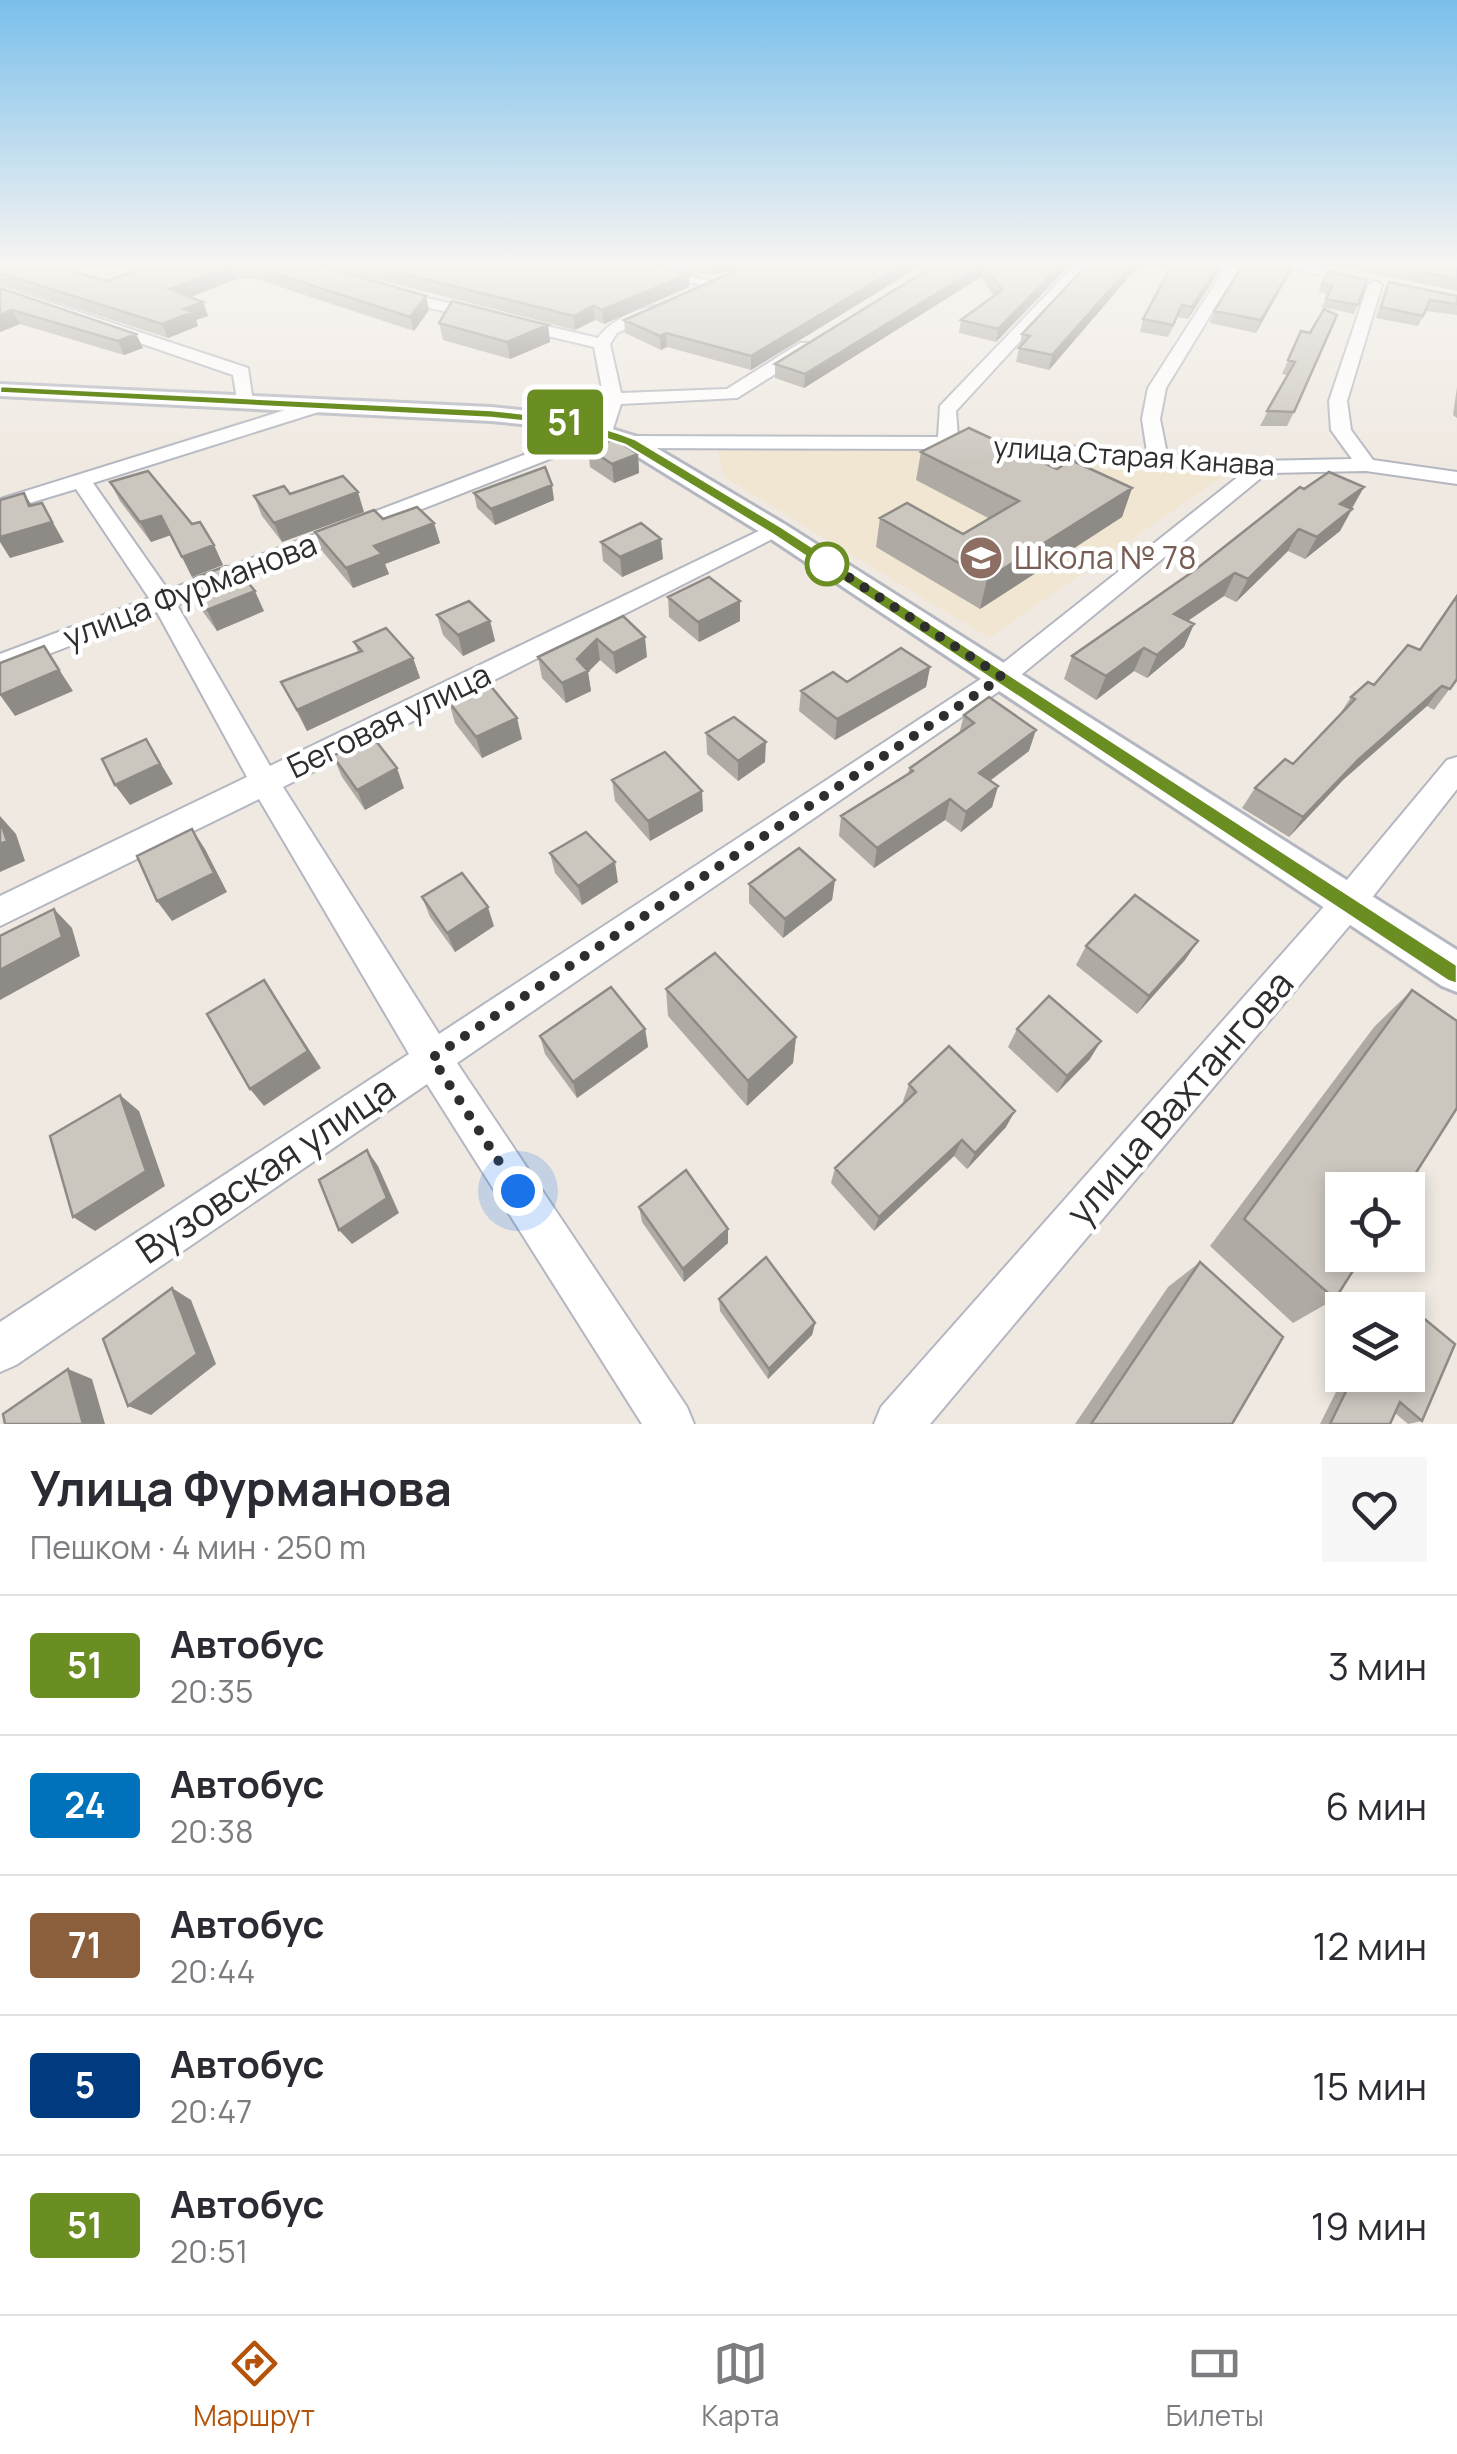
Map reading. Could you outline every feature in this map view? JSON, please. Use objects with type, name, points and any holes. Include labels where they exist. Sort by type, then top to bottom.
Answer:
[{"type":"street","points":[[122,331],[242,372],[244,402]]},
{"type":"street","points":[[537,331],[602,344]]},
{"type":"street","points":[[610,331],[602,344],[617,436],[777,531],[1457,973]]},
{"type":"street","points":[[948,443],[947,410],[1021,331]]},
{"type":"street","points":[[1158,460],[1151,419],[1157,388],[1192,331]]},
{"type":"street","points":[[1365,331],[1338,402],[1341,430],[1366,465]]},
{"type":"street","points":[[613,399],[667,393],[731,394],[829,333]]},
{"type":"street","name":"улица Старая Канава","points":[[0,394],[27,391],[491,414],[567,422],[617,436],[948,443],[1262,467],[1366,465],[1457,478]]},
{"type":"street","points":[[0,506],[318,406]]},
{"type":"street","name":"улица Фурманова","points":[[0,664],[617,436]]},
{"type":"street","name":"Вузовская улица","points":[[0,1349],[1002,677],[1262,467]]},
{"type":"street","points":[[82,481],[164,602],[264,782],[432,1058],[670,1424]]},
{"type":"street","name":"Беговая улица","points":[[0,912],[777,531]]},
{"type":"street","name":"улица Вахтангова","points":[[898,1424],[1348,903],[1457,768]]},
{"type":"shaded area","name":"Школа № 78","points":[[717,447],[916,450],[1230,471],[989,638],[724,477]]},
{"type":"building","points":[[85,331],[136,334],[118,341]]},
{"type":"building","points":[[469,331],[532,331],[507,342]]},
{"type":"building","points":[[650,331],[792,331],[751,356],[666,333],[660,336]]},
{"type":"building","points":[[828,331],[874,331],[805,374],[775,364]]},
{"type":"building","points":[[1073,331],[1052,355],[1019,348],[1030,336],[1022,334]]},
{"type":"building","points":[[1301,331],[1330,331],[1294,412],[1267,411],[1295,362],[1288,360]]},
{"type":"building","points":[[969,428],[1057,469],[1071,460],[1132,488],[987,579],[880,518],[907,503],[963,534],[1019,501],[921,452]]},
{"type":"building","points":[[615,439],[638,454],[612,464],[588,448]]},
{"type":"building","points":[[545,467],[552,485],[491,509],[474,493]]},
{"type":"building","points":[[148,471],[192,524],[200,522],[214,545],[182,557],[161,516],[140,522],[110,482]]},
{"type":"building","points":[[1329,472],[1364,487],[1340,504],[1352,509],[1317,537],[1299,529],[1248,579],[1235,573],[1174,614],[1194,624],[1157,655],[1144,648],[1106,676],[1072,656],[1195,570],[1300,487],[1304,489]]},
{"type":"building","points":[[343,476],[358,492],[274,523],[254,496],[284,486],[290,494]]},
{"type":"building","points":[[24,493],[29,506],[42,503],[52,522],[0,537],[0,500]]},
{"type":"building","points":[[417,507],[434,523],[374,546],[382,554],[346,568],[315,532],[374,510],[383,519]]},
{"type":"building","points":[[641,523],[661,539],[620,557],[601,542]]},
{"type":"building","points":[[226,566],[232,576],[240,573],[255,591],[207,610],[193,592],[199,589],[194,578]]},
{"type":"building","points":[[709,577],[740,601],[698,622],[668,597]]},
{"type":"building","points":[[1457,596],[1457,679],[1450,689],[1442,686],[1358,760],[1303,817],[1255,788],[1285,759],[1293,764],[1355,699],[1351,697],[1368,682],[1374,685],[1408,645],[1420,650]]},
{"type":"building","points":[[469,601],[490,621],[458,635],[437,615]]},
{"type":"building","points":[[623,616],[645,637],[613,653],[597,639],[577,659],[588,671],[562,683],[538,657]]},
{"type":"building","points":[[386,628],[413,658],[297,710],[281,682],[362,651],[354,642]]},
{"type":"building","points":[[44,646],[59,670],[0,695],[0,663]]},
{"type":"building","points":[[901,648],[930,667],[837,719],[801,691],[833,672],[847,682]]},
{"type":"building","points":[[489,684],[517,718],[476,737],[449,702]]},
{"type":"building","points":[[989,697],[1036,730],[979,773],[998,786],[966,812],[950,799],[877,848],[841,816],[913,771],[910,768],[974,723],[964,715]]},
{"type":"building","points":[[734,717],[766,742],[738,761],[706,733]]},
{"type":"building","points":[[372,736],[397,768],[357,790],[333,756]]},
{"type":"building","points":[[146,739],[160,764],[115,785],[102,759]]},
{"type":"building","points":[[665,752],[702,791],[648,821],[612,780]]},
{"type":"building","points":[[0,820],[7,841],[0,844]]},
{"type":"building","points":[[192,829],[214,873],[157,901],[137,856]]},
{"type":"building","points":[[586,832],[615,862],[578,886],[550,853]]},
{"type":"building","points":[[799,848],[835,880],[785,919],[749,884]]},
{"type":"building","points":[[462,873],[488,907],[447,933],[422,897]]},
{"type":"building","points":[[1135,895],[1198,941],[1149,996],[1086,946]]},
{"type":"building","points":[[54,909],[62,937],[0,970],[0,936]]},
{"type":"building","points":[[715,953],[796,1037],[748,1081],[666,989]]},
{"type":"building","points":[[264,980],[308,1051],[250,1089],[207,1014]]},
{"type":"building","points":[[611,987],[645,1029],[573,1082],[540,1036]]},
{"type":"building","points":[[1412,990],[1457,1021],[1457,1108],[1416,1172],[1325,1172],[1325,1272],[1352,1272],[1339,1292],[1327,1292],[1244,1219]]},
{"type":"building","points":[[1049,996],[1101,1041],[1067,1076],[1017,1029]]},
{"type":"building","points":[[949,1046],[1015,1111],[975,1153],[962,1140],[879,1217],[835,1168],[916,1092],[909,1084]]},
{"type":"building","points":[[120,1095],[146,1171],[73,1217],[50,1136]]},
{"type":"building","points":[[367,1150],[387,1198],[339,1230],[319,1180]]},
{"type":"building","points":[[686,1170],[728,1229],[683,1269],[639,1207]]},
{"type":"building","points":[[766,1257],[815,1323],[769,1369],[719,1299]]},
{"type":"building","points":[[1200,1262],[1283,1337],[1232,1424],[1091,1424]]},
{"type":"building","points":[[172,1288],[197,1354],[128,1406],[103,1339]]},
{"type":"building","points":[[1425,1319],[1455,1344],[1422,1421],[1400,1402],[1390,1424],[1330,1424],[1346,1392],[1425,1392]]},
{"type":"building","points":[[68,1369],[83,1424],[5,1424],[3,1414]]},
{"type":"bus line","name":"51","points":[[0,390],[491,414],[567,422],[604,431],[630,442],[777,531],[1457,973]]},
{"type":"place","name":"Школа № 78","points":[[981,558]]},
{"type":"route","points":[[518,1191],[432,1058],[1002,677],[819,558],[827,564]]}]
